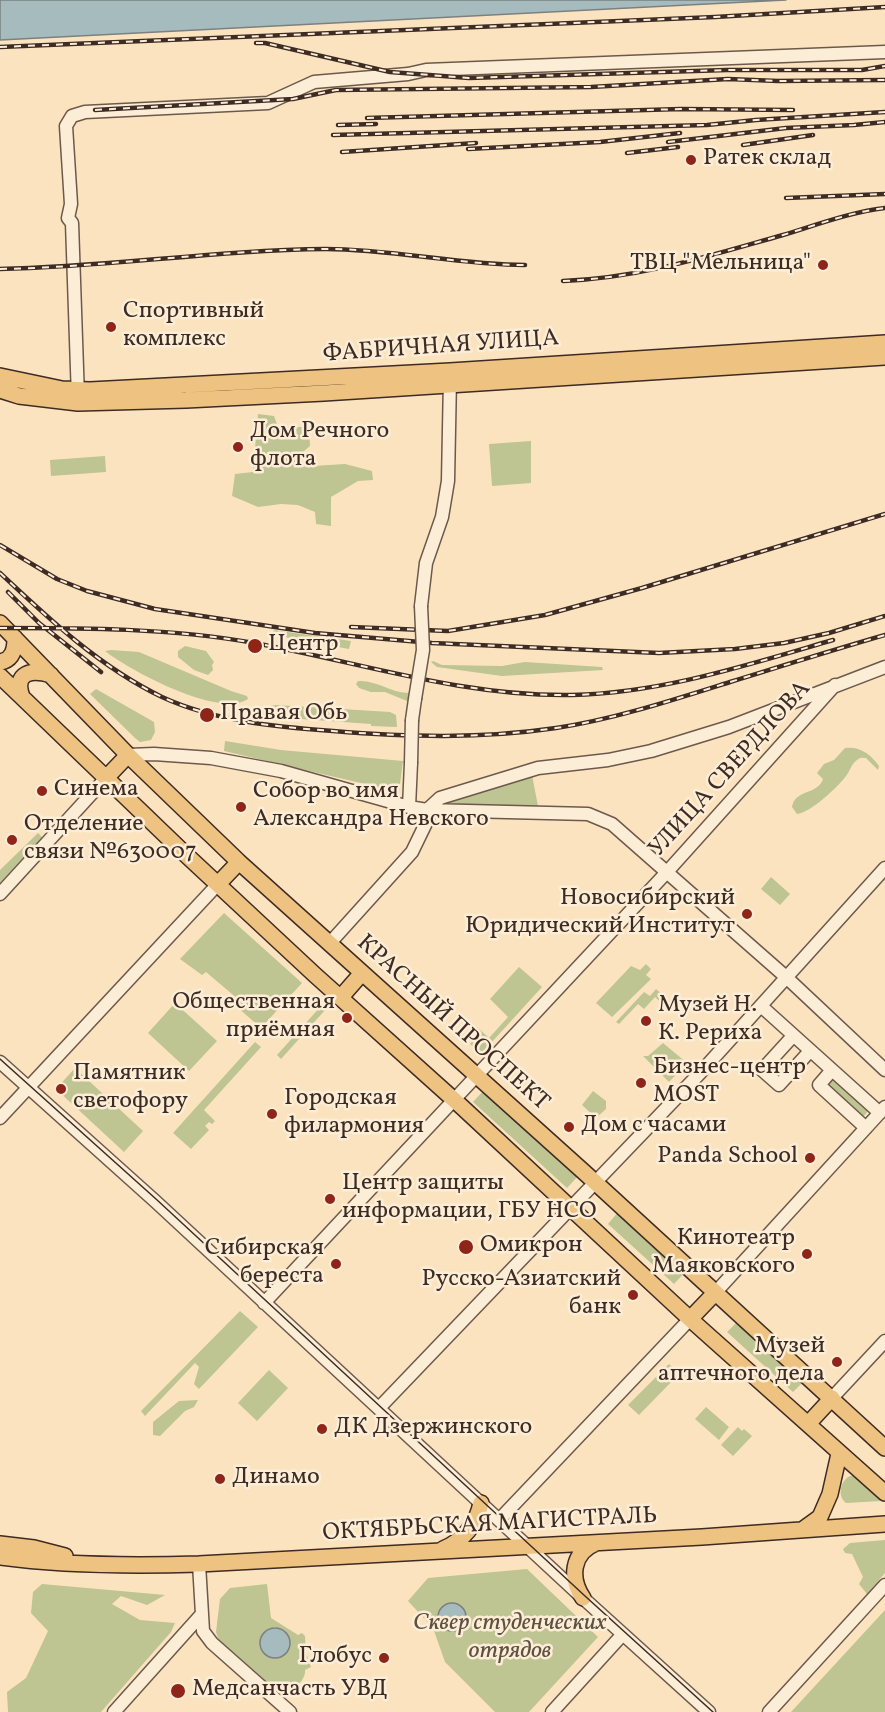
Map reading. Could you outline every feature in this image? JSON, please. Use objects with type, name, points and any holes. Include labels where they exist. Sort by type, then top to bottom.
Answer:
[{"type":"main road","name":"ФАБРИЧНАЯ УЛИЦА","points":[[0,390],[19,396],[186,400],[885,343]]},
{"type":"main road","name":"ФАБРИЧНАЯ УЛИЦА","points":[[450,378],[885,357]]},
{"type":"main road","name":"ФАБРИЧНАЯ УЛИЦА","points":[[0,376],[62,389],[78,396]]},
{"type":"main road","name":"КРАСНЫЙ ПРОСПЕКТ","points":[[0,623],[128,755],[238,862],[596,1182],[885,1448]]},
{"type":"main road","points":[[0,662],[12,656],[15,638]]},
{"type":"main road","points":[[22,697],[20,684],[22,677],[29,672],[38,671],[51,675]]},
{"type":"main road","points":[[0,675],[218,884],[690,1319],[885,1493]]},
{"type":"main road","points":[[106,778],[128,755]]},
{"type":"main road","points":[[218,884],[238,862]]},
{"type":"main road","points":[[341,997],[362,973]]},
{"type":"main road","points":[[690,1319],[715,1293]]},
{"type":"main road","points":[[808,1424],[832,1398]]},
{"type":"main road","points":[[802,1530],[820,1517],[830,1494],[839,1454]]},
{"type":"main road","points":[[437,1552],[454,1545],[465,1536],[480,1511],[481,1503]]},
{"type":"main road","name":"ОКТЯБРЬСКАЯ МАГИСТРАЛЬ","points":[[0,1557],[33,1555],[141,1566],[198,1564],[528,1547],[885,1524]]},
{"type":"main road","points":[[583,1598],[576,1587],[575,1565],[581,1553],[589,1546],[599,1542]]},
{"type":"main road","name":"ОКТЯБРЬСКАЯ МАГИСТРАЛЬ","points":[[0,1544],[33,1555]]},
{"type":"street","points":[[78,396],[72,223],[68,218],[71,204],[66,126],[72,116],[85,112],[268,103],[314,82],[408,74],[426,70],[885,52]]},
{"type":"street","points":[[409,807],[412,720],[423,650],[421,606],[426,563],[442,517],[448,481],[450,378]]},
{"type":"street","points":[[427,810],[440,798],[538,768],[608,760],[651,751],[729,727],[885,667]]},
{"type":"street","name":"УЛИЦА СВЕРДЛОВА","points":[[264,1303],[667,872],[835,685]]},
{"type":"street","points":[[128,755],[154,754],[211,758],[281,771],[427,810],[588,814],[612,824],[786,977],[885,1070]]},
{"type":"street","points":[[0,894],[106,778]]},
{"type":"street","points":[[329,944],[412,852],[428,819],[427,810]]},
{"type":"street","points":[[379,1408],[572,1208],[885,868]]},
{"type":"street","points":[[0,1118],[218,884]]},
{"type":"street","points":[[715,1293],[882,1110],[832,1070],[760,1006]]},
{"type":"street","points":[[793,1036],[762,1070],[779,1085],[810,1051]]},
{"type":"street","points":[[0,1062],[155,1201],[709,1712]]},
{"type":"street","points":[[832,1070],[819,1085],[866,1128]]},
{"type":"street","points":[[500,1520],[690,1319]]},
{"type":"street","points":[[832,1398],[885,1341]]},
{"type":"street","points":[[198,1564],[202,1591],[203,1631],[212,1642],[290,1712]]},
{"type":"street","points":[[769,1712],[885,1585]]},
{"type":"street","points":[[114,1712],[201,1616]]},
{"type":"street","points":[[552,1712],[623,1634]]},
{"type":"green space","points":[[258,414],[274,416],[278,427],[309,427],[310,446],[297,457],[297,467],[345,464],[372,471],[373,480],[358,481],[331,497],[331,526],[316,524],[315,512],[298,505],[281,504],[258,507],[232,496],[235,474],[253,472]]},
{"type":"green space","points":[[531,441],[531,483],[492,486],[489,444]]},
{"type":"green space","points":[[105,456],[106,472],[51,476],[50,460]]},
{"type":"green space","points":[[274,630],[351,641],[349,649],[320,645],[272,634]]},
{"type":"green space","points":[[185,646],[206,651],[214,662],[213,670],[208,675],[194,670],[178,657],[178,651]]},
{"type":"green space","points":[[105,651],[139,652],[247,696],[248,699],[235,703],[217,703],[197,698],[153,680]]},
{"type":"green space","points":[[431,662],[442,665],[502,666],[525,662],[602,667],[603,670],[502,676],[437,667]]},
{"type":"green space","points":[[358,681],[371,682],[409,693],[409,699],[407,701],[385,692],[371,692],[359,688],[356,684]]},
{"type":"green space","points":[[96,689],[154,722],[155,732],[151,740],[140,742],[135,738],[90,694]]},
{"type":"green space","points":[[276,705],[390,712],[396,715],[397,727],[259,716],[262,707]]},
{"type":"green space","points":[[225,741],[281,750],[403,761],[399,792],[224,751]]},
{"type":"green space","points":[[845,748],[855,748],[868,755],[879,766],[878,770],[866,758],[859,758],[830,793],[803,813],[797,814],[792,807],[794,801],[820,784],[823,779],[817,773],[824,764],[834,760]]},
{"type":"green space","points":[[532,775],[538,806],[450,807],[450,800]]},
{"type":"green space","points":[[38,833],[45,840],[0,885],[0,870]]},
{"type":"green space","points":[[771,877],[790,894],[780,905],[761,889]]},
{"type":"green space","points":[[224,913],[302,983],[261,1028],[236,1006],[239,1000],[206,972],[202,975],[180,959]]},
{"type":"green space","points":[[646,964],[651,969],[646,975],[651,979],[612,1017],[596,1003],[631,966],[640,970]]},
{"type":"green space","points":[[519,967],[542,987],[481,1054],[470,1044],[475,1038],[477,1027],[489,1038],[508,1017],[490,999]]},
{"type":"green space","points":[[656,989],[671,1002],[666,1007],[655,997],[644,1009],[638,1004],[619,1024],[616,1022],[644,992],[650,996]]},
{"type":"green space","points":[[175,1003],[217,1041],[189,1071],[148,1033]]},
{"type":"green space","points":[[322,1005],[326,1009],[281,1059],[277,1055]]},
{"type":"green space","points":[[255,1042],[261,1047],[204,1110],[215,1121],[205,1126],[209,1130],[191,1149],[173,1133]]},
{"type":"green space","points":[[663,1043],[687,1063],[669,1082],[643,1056],[648,1056]]},
{"type":"green space","points":[[75,1068],[143,1131],[124,1152],[56,1089]]},
{"type":"green space","points":[[833,1075],[871,1108],[861,1119],[823,1085]]},
{"type":"green space","points":[[485,1089],[579,1175],[567,1188],[473,1102]]},
{"type":"green space","points":[[593,1091],[606,1101],[606,1109],[596,1118],[582,1105]]},
{"type":"green space","points":[[619,1211],[685,1272],[674,1284],[608,1224]]},
{"type":"green space","points":[[240,1311],[258,1327],[199,1389],[194,1384],[199,1367],[195,1363],[145,1416],[141,1411]]},
{"type":"green space","points":[[738,1321],[804,1381],[793,1392],[727,1332]]},
{"type":"green space","points":[[669,1364],[679,1374],[639,1415],[628,1405]]},
{"type":"green space","points":[[269,1370],[288,1388],[257,1421],[238,1403]]},
{"type":"green space","points":[[198,1400],[194,1407],[185,1411],[160,1436],[153,1435],[153,1422],[179,1401]]},
{"type":"green space","points":[[706,1407],[729,1427],[719,1440],[695,1419]]},
{"type":"green space","points":[[738,1427],[752,1436],[733,1456],[721,1445]]},
{"type":"green space","points":[[853,1476],[881,1501],[846,1503],[841,1497],[841,1489],[844,1481]]},
{"type":"green space","points":[[885,1540],[885,1573],[867,1594],[859,1584],[863,1577],[852,1554],[845,1553],[843,1549],[850,1543]]},
{"type":"green space","name":"Сквер студенческих отрядов","points":[[527,1569],[598,1637],[529,1712],[495,1712],[445,1662],[433,1628],[408,1601],[428,1578]]},
{"type":"green space","points":[[42,1584],[165,1595],[147,1605],[121,1596],[112,1604],[140,1620],[175,1623],[171,1632],[101,1712],[8,1712],[7,1692],[26,1678],[48,1631],[31,1613],[33,1592]]},
{"type":"green space","points":[[267,1584],[271,1618],[298,1635],[302,1633],[305,1636],[306,1653],[311,1667],[305,1670],[303,1678],[297,1685],[282,1697],[222,1650],[216,1632],[220,1599],[230,1588]],"holes":[[[274,1627],[284,1630],[290,1643],[286,1653],[283,1656],[264,1653],[260,1641]]]},
{"type":"green space","points":[[885,1610],[885,1712],[791,1712]]},
{"type":"shaded area","points":[[0,0],[786,0],[0,40]]},
{"type":"shaded area","points":[[452,1603],[462,1607],[466,1617],[462,1627],[452,1631],[442,1627],[438,1617],[442,1607]]},
{"type":"shaded area","points":[[275,1628],[286,1632],[290,1643],[286,1654],[275,1658],[264,1654],[260,1643],[264,1632]]},
{"type":"tram line","points":[[0,1059],[156,1199],[713,1712]]},
{"type":"railway","points":[[0,47],[715,17],[885,7]]},
{"type":"railway","points":[[256,43],[265,43],[390,72],[469,78],[727,70],[862,70],[885,66]]},
{"type":"railway","points":[[95,110],[293,99],[336,90],[591,87],[728,79],[885,80]]},
{"type":"railway","points":[[367,118],[681,109],[793,110]]},
{"type":"railway","points":[[333,135],[707,125],[885,112]]},
{"type":"railway","points":[[668,142],[786,128],[885,122]]},
{"type":"railway","points":[[338,125],[376,124]]},
{"type":"railway","points":[[468,149],[600,142],[680,133]]},
{"type":"railway","points":[[743,145],[813,135]]},
{"type":"railway","points":[[342,152],[476,143]]},
{"type":"railway","points":[[627,153],[678,147]]},
{"type":"railway","points":[[786,198],[885,194]]},
{"type":"railway","points":[[563,281],[620,276],[674,265],[846,216],[885,208]]},
{"type":"railway","points":[[0,269],[41,268],[244,252],[326,249],[525,265]]},
{"type":"railway","points":[[351,627],[448,631],[545,615],[885,514]]},
{"type":"railway","points":[[0,545],[57,579],[87,591],[155,609],[315,633],[432,643],[659,653],[735,649],[784,643],[829,633],[885,616]]},
{"type":"railway","points":[[0,573],[76,641],[118,672],[162,697],[203,712],[246,722],[361,733],[417,736],[500,734],[578,724],[665,702],[885,635]]},
{"type":"railway","points":[[8,592],[39,623],[101,672]]},
{"type":"railway","points":[[0,628],[96,629],[191,634],[254,643],[451,684],[531,694],[572,695],[606,693],[671,683],[736,668],[833,640]]},
{"type":"place","name":"Ратек склад","points":[[691,160]]},
{"type":"place","name":"ТВЦ \"Мельница\"","points":[[823,265]]},
{"type":"place","name":"Спортивный комплекс","points":[[111,327]]},
{"type":"place","name":"Дом Речного флота","points":[[238,447]]},
{"type":"place","name":"Центр","points":[[255,646]]},
{"type":"place","name":"Правая Обь","points":[[207,715]]},
{"type":"place","name":"Синема","points":[[42,791]]},
{"type":"place","name":"Собор во имя Александра Невского","points":[[241,807]]},
{"type":"place","name":"Отделение связи №630007","points":[[12,840]]},
{"type":"place","name":"Новосибирский Юридический Институт","points":[[747,914]]},
{"type":"place","name":"Общественная приёмная","points":[[347,1018]]},
{"type":"place","name":"Музей Н. К. Рериха","points":[[646,1021]]},
{"type":"place","name":"Бизнес-центр MOST","points":[[641,1083]]},
{"type":"place","name":"Памятник светофору","points":[[61,1089]]},
{"type":"place","name":"Городская филармония","points":[[272,1114]]},
{"type":"place","name":"Дом с часами","points":[[569,1127]]},
{"type":"place","name":"Panda School","points":[[810,1158]]},
{"type":"place","name":"Центр защиты информации, ГБУ НСО","points":[[330,1199]]},
{"type":"place","name":"Омикрон","points":[[466,1247]]},
{"type":"place","name":"Кинотеатр Маяковского","points":[[807,1254]]},
{"type":"place","name":"Сибирская береста","points":[[336,1264]]},
{"type":"place","name":"Русско-Азиатский банк","points":[[633,1295]]},
{"type":"place","name":"Музей аптечного дела","points":[[837,1362]]},
{"type":"place","name":"ДК Дзержинского","points":[[322,1429]]},
{"type":"place","name":"Динамо","points":[[220,1479]]},
{"type":"place","name":"Глобус","points":[[384,1658]]},
{"type":"place","name":"Медсанчасть УВД","points":[[178,1691]]}]
